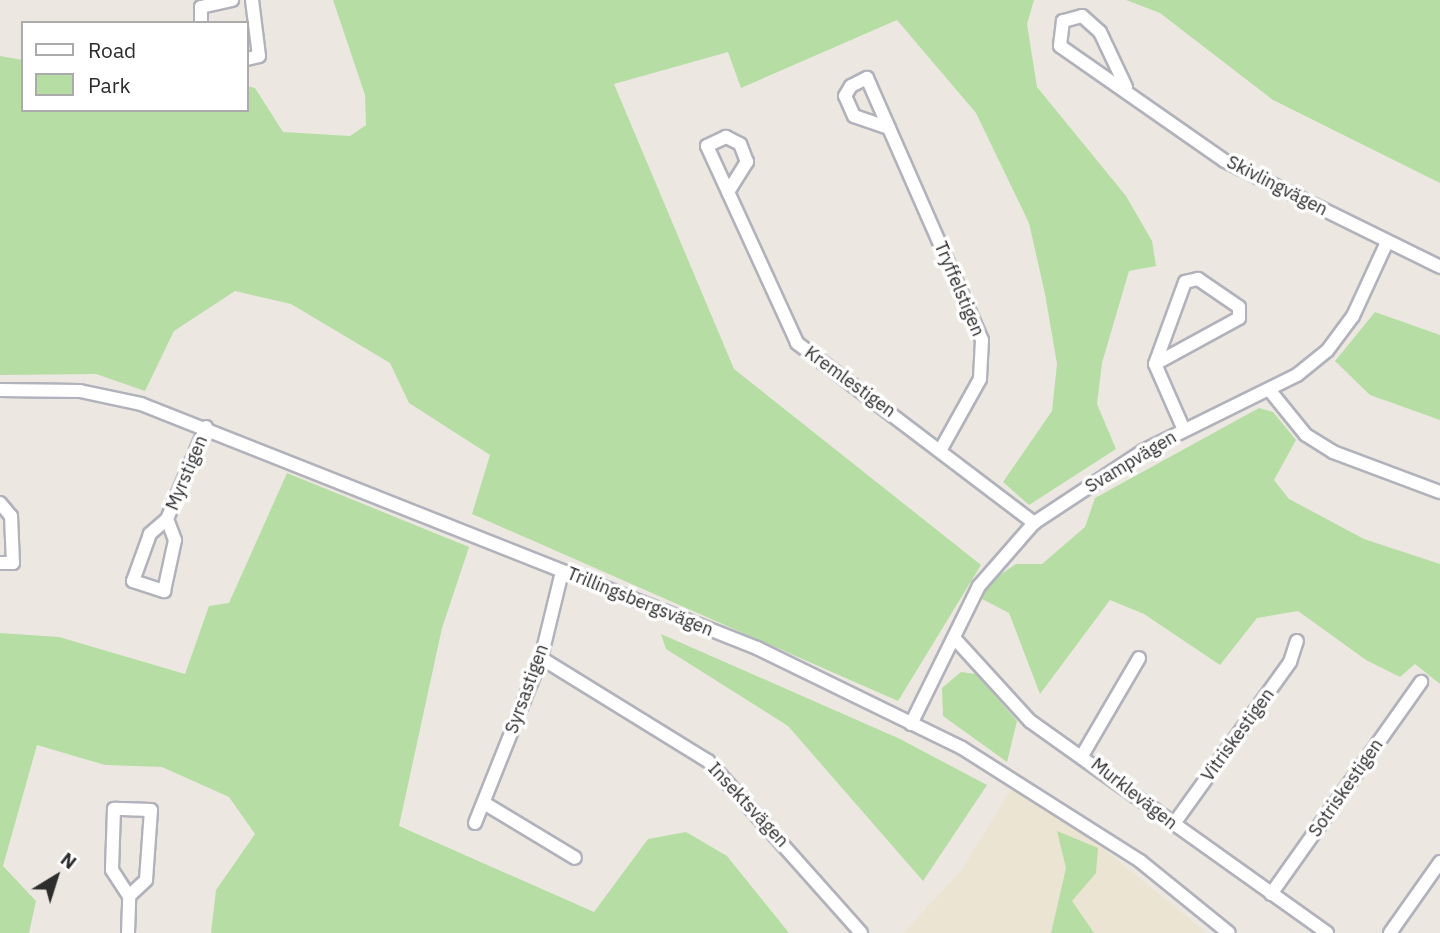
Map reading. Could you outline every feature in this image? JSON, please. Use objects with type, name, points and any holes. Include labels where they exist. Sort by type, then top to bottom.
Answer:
[{"type":"street","points":[[201,21],[199,3],[232,0]]},
{"type":"street","points":[[248,59],[259,56],[252,0]]},
{"type":"street","name":"Skivlingvägen","points":[[1126,86],[1100,32],[1082,16],[1063,21],[1060,46],[1126,86],[1155,114],[1225,161],[1440,267]]},
{"type":"street","name":"Tryffelstigen","points":[[889,128],[982,340],[980,379],[940,449]]},
{"type":"street","name":"Kremlestigen","points":[[728,192],[797,343],[1034,523]]},
{"type":"street","name":"Svampvägen","points":[[911,724],[956,640],[979,586],[1034,523],[1184,430],[1271,392],[1327,351],[1353,316],[1387,242]]},
{"type":"street","points":[[1155,364],[1239,318],[1239,307],[1198,279],[1185,282],[1155,364],[1184,430]]},
{"type":"street","name":"Trillingsbergsvägen","points":[[0,390],[80,391],[206,427],[757,649],[911,724],[1056,806],[1140,861],[1228,933]]},
{"type":"street","points":[[1271,392],[1306,435],[1334,452],[1440,492]]},
{"type":"street","name":"Myrstigen","points":[[167,519],[176,540],[164,591],[133,581],[150,534],[167,519],[206,427]]},
{"type":"street","points":[[0,503],[10,516],[13,563],[0,563]]},
{"type":"street","name":"Syrsastigen","points":[[475,823],[541,658],[562,572]]},
{"type":"street","name":"Murklevägen","points":[[956,640],[1031,721],[1083,754],[1173,825],[1327,933]]},
{"type":"street","name":"Vitriskestigen","points":[[1173,825],[1290,663],[1297,641]]},
{"type":"street","name":"Insektsvägen","points":[[541,658],[708,761],[861,933]]},
{"type":"street","points":[[1083,754],[1139,658]]},
{"type":"street","name":"Sotriskestigen","points":[[1271,894],[1421,682]]},
{"type":"street","points":[[484,803],[575,858]]},
{"type":"street","points":[[128,933],[129,897],[112,870],[114,809],[151,810],[146,880],[129,897]]},
{"type":"street","points":[[1390,933],[1440,862]]},
{"type":"shaded area","points":[[1011,789],[1090,838],[1207,933],[903,933],[961,871]]},
{"type":"green space","points":[[333,0],[1034,0],[1027,24],[1037,87],[1126,196],[1152,241],[1156,266],[1129,271],[1102,363],[1097,404],[1116,449],[1029,505],[1003,482],[1052,411],[1057,364],[1029,223],[976,113],[897,20],[741,88],[728,52],[614,84],[734,369],[981,565],[898,701],[472,514],[490,455],[409,403],[390,363],[291,304],[235,291],[174,331],[145,391],[96,374],[0,375],[0,56],[21,60],[21,112],[248,112],[248,86],[255,88],[283,132],[350,136],[366,125],[365,95]]},
{"type":"green space","points":[[1126,0],[1440,0],[1440,183],[1273,100],[1160,13]]},
{"type":"green space","points":[[1375,312],[1440,335],[1440,420],[1370,395],[1335,361]]},
{"type":"green space","points":[[1259,408],[1273,412],[1296,440],[1274,480],[1289,499],[1364,539],[1440,564],[1440,684],[1415,664],[1400,677],[1366,660],[1298,611],[1257,618],[1220,665],[1144,614],[1110,600],[1040,694],[1009,613],[982,599],[991,581],[1016,564],[1042,564],[1085,527],[1095,498]]},
{"type":"green space","points":[[287,473],[469,547],[442,628],[399,826],[594,912],[648,839],[686,832],[727,856],[789,933],[211,933],[216,890],[255,834],[229,797],[162,767],[105,765],[37,745],[3,866],[36,901],[29,933],[0,933],[0,633],[59,637],[185,674],[209,606],[229,603]]},
{"type":"green space","points":[[661,634],[900,739],[987,785],[923,881],[788,726],[666,649]]},
{"type":"green space","points":[[961,672],[976,674],[1017,721],[1007,762],[943,716],[942,688]]},
{"type":"green space","points":[[1057,831],[1098,848],[1096,873],[1072,901],[1094,933],[1051,933],[1066,868]]}]
